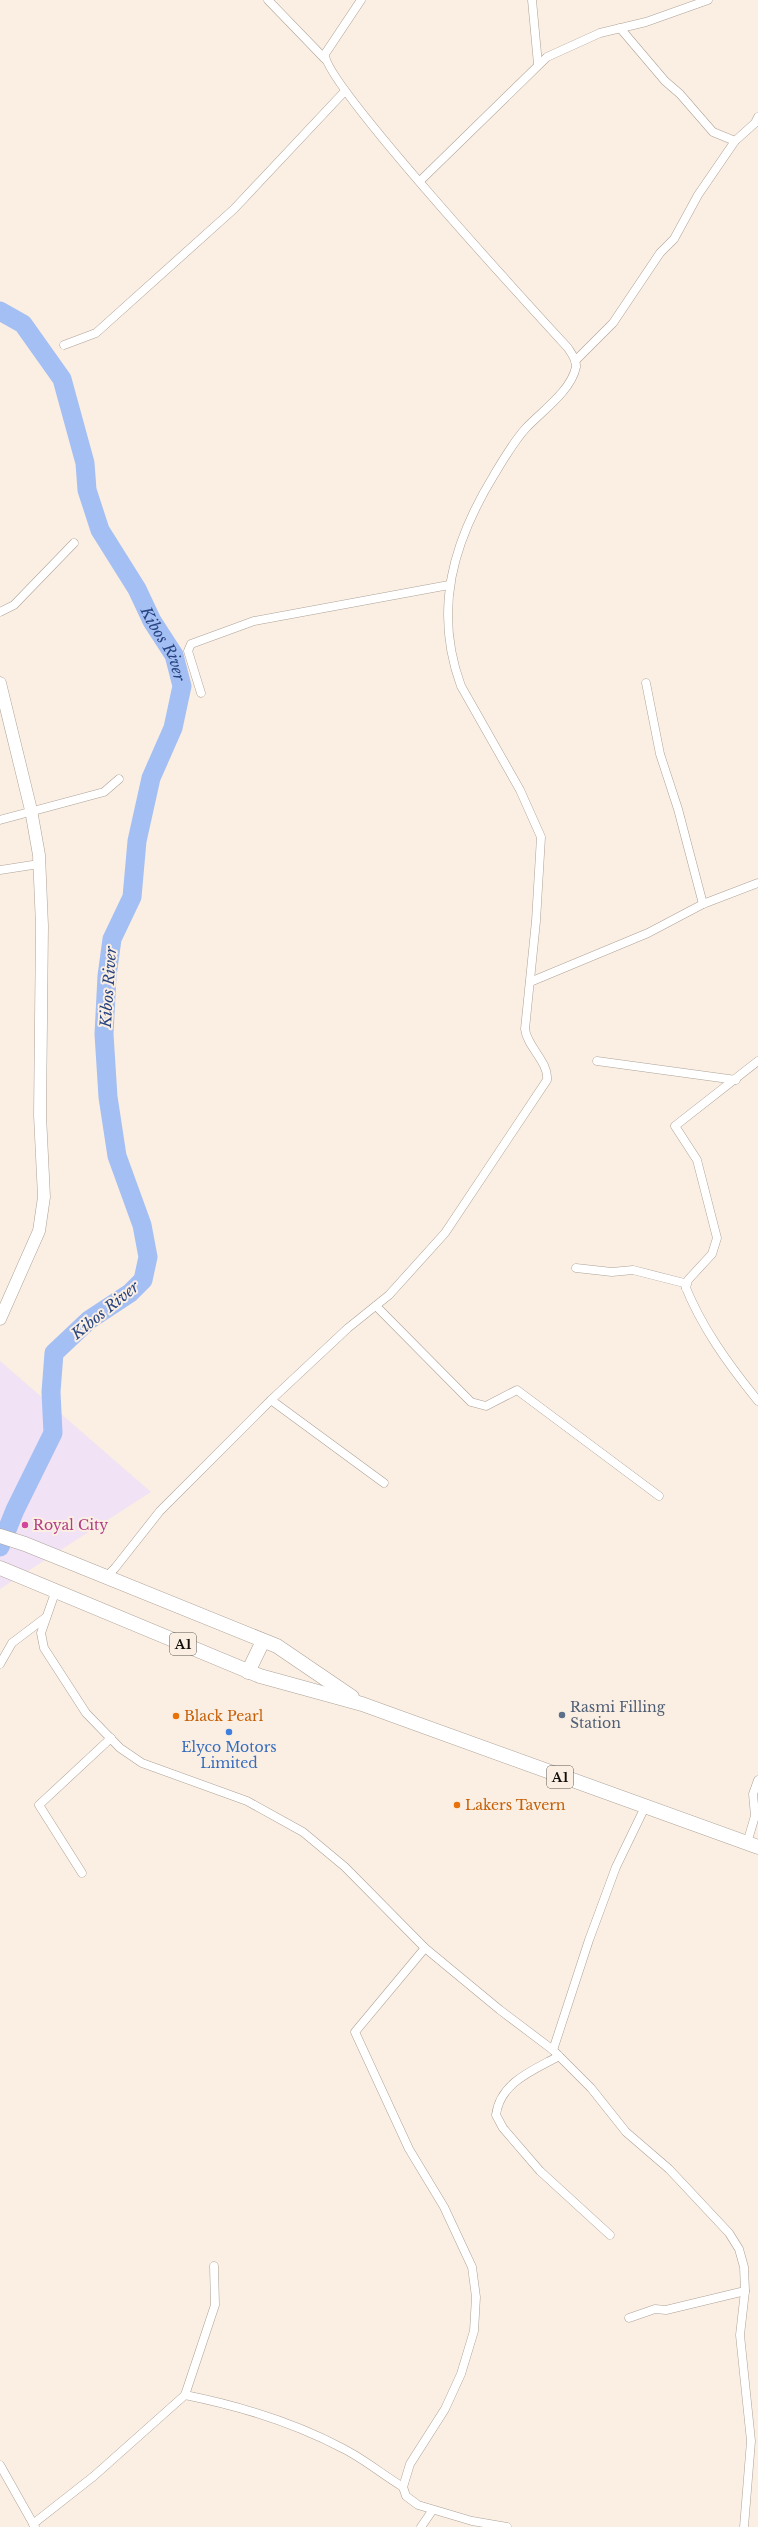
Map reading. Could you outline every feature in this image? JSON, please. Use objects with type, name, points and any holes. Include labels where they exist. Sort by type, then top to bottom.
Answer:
[{"type":"highway","name":"A1","points":[[0,1536],[25,1544],[277,1646],[362,1704]]},
{"type":"highway","name":"A1","points":[[4,1569],[248,1672],[362,1704],[752,1845]]},
{"type":"highway","points":[[248,1672],[262,1641]]},
{"type":"main road","points":[[0,683],[31,810],[39,864],[42,926],[40,1115],[43,1214],[39,1231],[0,1319]]},
{"type":"street","points":[[106,1577],[115,1568],[160,1511],[271,1400],[348,1328],[389,1295],[445,1233],[482,1175],[546,1084],[548,1076],[526,1036],[542,845],[541,837],[520,790],[461,686],[455,668],[447,632],[449,585],[457,550],[474,507],[526,428],[553,403],[570,380],[576,366],[575,362],[568,348],[468,238],[345,91],[325,59],[268,0]]},
{"type":"street","points":[[325,59],[325,54],[361,0]]},
{"type":"street","points":[[532,0],[538,64]]},
{"type":"street","points":[[420,181],[538,64],[569,45],[600,33],[646,22],[708,0]]},
{"type":"street","points":[[620,28],[665,82],[680,94],[713,132],[735,141]]},
{"type":"street","points":[[64,345],[96,333],[234,209],[345,91]]},
{"type":"street","points":[[575,362],[613,323],[660,253],[674,239],[698,195],[735,141],[756,123],[758,117]]},
{"type":"street","points":[[0,612],[14,604],[74,543]]},
{"type":"street","points":[[201,693],[188,651],[192,644],[254,621],[449,585]]},
{"type":"street","points":[[646,683],[660,754],[678,809],[703,904]]},
{"type":"street","points":[[0,820],[31,810],[104,792],[119,779]]},
{"type":"street","points":[[0,870],[39,864]]},
{"type":"street","points":[[530,982],[648,933],[703,904],[758,883]]},
{"type":"street","points":[[597,1061],[736,1080]]},
{"type":"street","points":[[686,1288],[688,1280],[712,1254],[717,1238],[697,1160],[676,1126],[683,1118],[736,1080],[758,1061]]},
{"type":"street","points":[[576,1268],[612,1272],[633,1270],[684,1284],[688,1297],[726,1360],[758,1401]]},
{"type":"street","points":[[376,1306],[471,1402],[486,1406],[517,1390],[658,1496]]},
{"type":"street","points":[[271,1400],[384,1482]]},
{"type":"street","points":[[56,1590],[41,1633],[44,1648],[86,1713],[111,1738],[142,1763],[247,1801],[303,1832],[345,1867],[425,1948],[500,2010],[553,2050],[591,2088],[626,2132],[669,2169],[729,2233],[741,2255],[744,2267],[745,2291],[740,2335],[751,2441],[744,2527]]},
{"type":"street","points":[[0,1664],[12,1643],[45,1618]]},
{"type":"street","points":[[82,1873],[39,1805],[111,1738]]},
{"type":"street","points":[[752,1845],[755,1816],[753,1794],[758,1780]]},
{"type":"street","points":[[553,2050],[613,1874],[645,1807]]},
{"type":"street","points":[[425,1948],[355,2032],[410,2149],[444,2207],[472,2267],[476,2297],[474,2331],[461,2374],[445,2409],[410,2464],[403,2487],[406,2496],[418,2505],[472,2521],[507,2527]]},
{"type":"street","points":[[559,2056],[507,2088],[500,2100],[496,2115],[503,2128],[540,2171],[610,2235]]},
{"type":"street","points":[[0,2465],[34,2525],[94,2476],[185,2395],[215,2305],[214,2266]]},
{"type":"street","points":[[629,2318],[655,2309],[666,2310],[745,2291]]},
{"type":"street","points":[[185,2395],[220,2402],[287,2423],[345,2449],[403,2487]]},
{"type":"street","points":[[421,2527],[432,2510]]},
{"type":"shaded area","points":[[0,1361],[151,1492],[0,1589]]},
{"type":"waterway","name":"Kibos River","points":[[0,311],[23,324],[62,379],[85,463],[87,490],[100,530],[137,589],[152,621],[174,655],[182,686],[173,728],[151,778],[137,841],[132,897],[112,939],[107,976],[104,1034],[108,1097],[117,1156],[142,1225],[148,1257],[143,1280],[130,1293],[89,1320],[54,1353],[51,1392],[53,1433],[15,1510],[0,1547]]},
{"type":"place","name":"Royal City","points":[[25,1525]]},
{"type":"place","name":"Rasmi Filling Station","points":[[562,1715]]},
{"type":"place","name":"Black Pearl","points":[[176,1716]]},
{"type":"place","name":"Elyco Motors Limited","points":[[229,1732]]},
{"type":"place","name":"Lakers Tavern","points":[[457,1805]]}]
